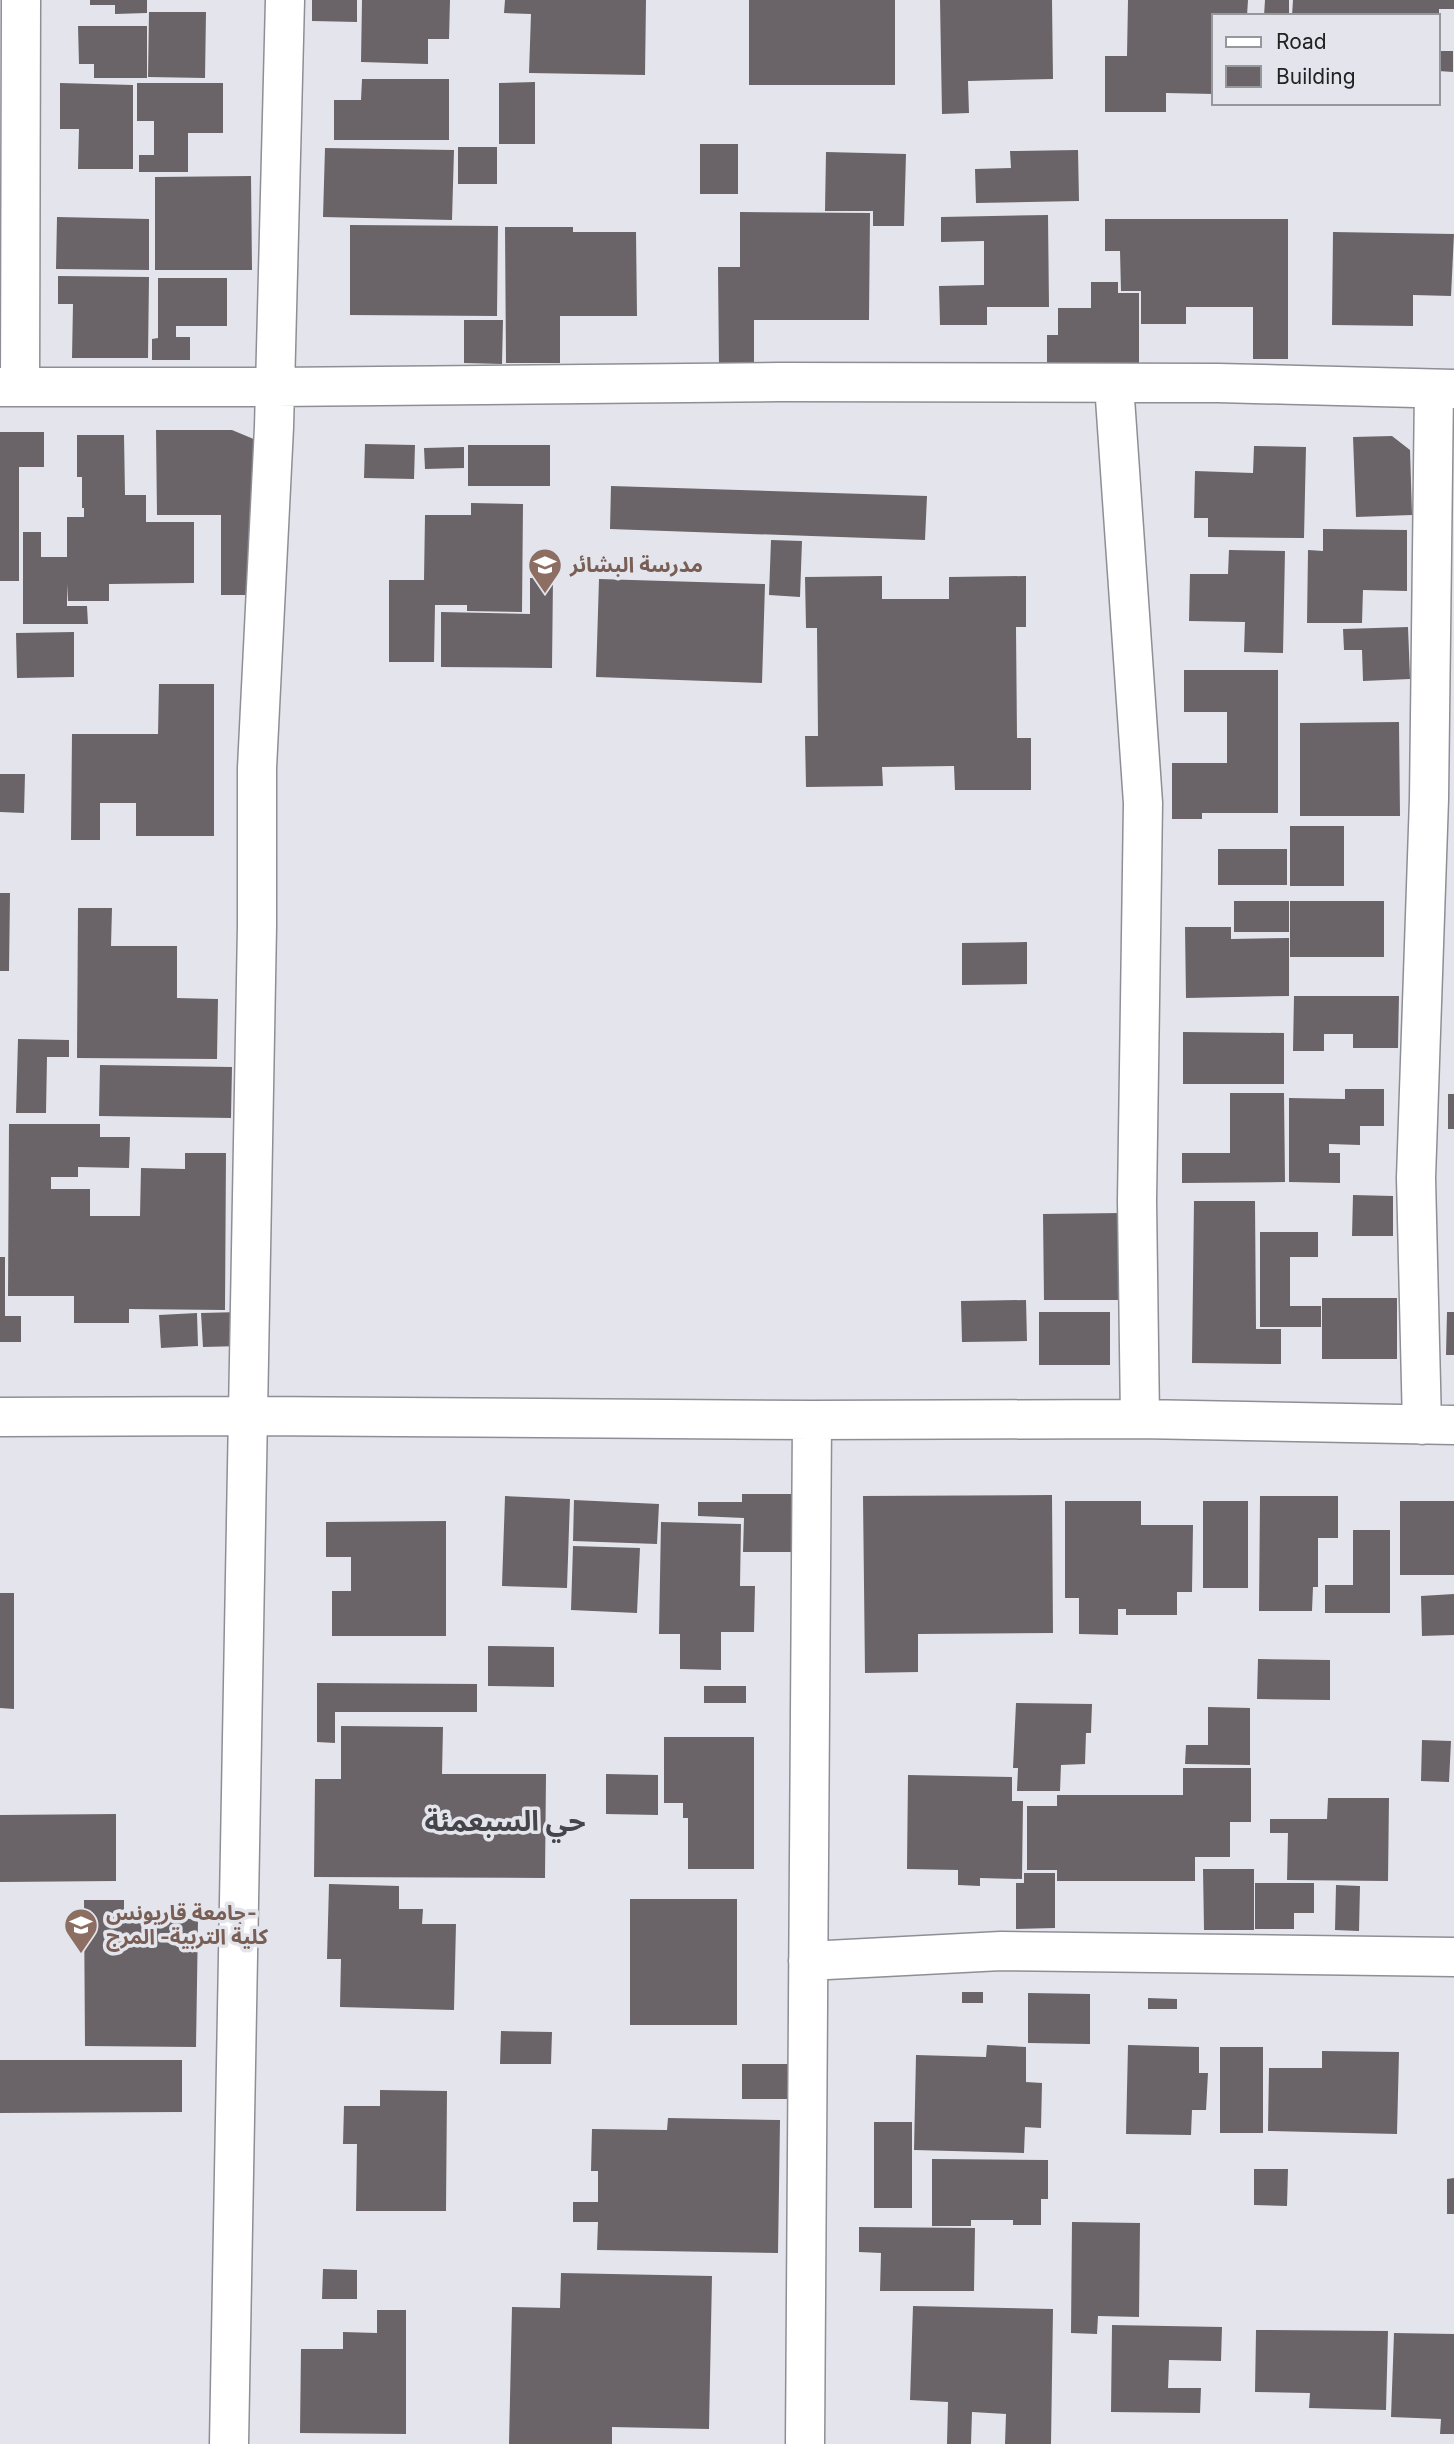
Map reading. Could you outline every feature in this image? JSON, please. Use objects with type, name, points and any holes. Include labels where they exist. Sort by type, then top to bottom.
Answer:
[{"type":"street","points":[[0,1418],[248,1416],[812,1420],[1140,1419],[1438,1425],[1416,1178],[1444,389],[1218,383],[780,382],[10,387],[21,0]]},
{"type":"street","points":[[229,2444],[257,768],[275,387],[285,0]]},
{"type":"street","points":[[1114,384],[1143,803],[1137,1200],[1140,1419]]},
{"type":"street","points":[[805,2444],[812,1420]]},
{"type":"street","points":[[807,1961],[1000,1951],[1454,1957]]},
{"type":"building","points":[[90,0],[147,0],[147,13],[115,14],[115,5],[90,5]]},
{"type":"building","points":[[312,0],[357,0],[357,22],[312,21]]},
{"type":"building","points":[[362,0],[450,0],[449,39],[428,39],[428,64],[361,62]]},
{"type":"building","points":[[505,0],[646,0],[645,75],[529,73],[531,14],[504,13]]},
{"type":"building","points":[[749,0],[895,0],[895,85],[749,85]]},
{"type":"building","points":[[940,0],[1052,0],[1053,79],[968,81],[969,113],[942,114]]},
{"type":"building","points":[[1128,0],[1248,0],[1247,14],[1212,14],[1212,94],[1166,93],[1166,112],[1105,112],[1105,56],[1127,56]]},
{"type":"building","points":[[1265,0],[1289,0],[1289,14],[1264,14]]},
{"type":"building","points":[[1293,0],[1454,0],[1454,9],[1439,9],[1439,14],[1292,14]]},
{"type":"building","points":[[149,12],[206,12],[205,78],[148,77]]},
{"type":"building","points":[[78,26],[147,26],[147,78],[94,78],[94,64],[79,64]]},
{"type":"building","points":[[1440,51],[1453,51],[1453,72],[1440,71]]},
{"type":"building","points":[[362,79],[449,79],[449,140],[334,140],[334,100],[361,100]]},
{"type":"building","points":[[535,82],[535,144],[499,144],[499,83]]},
{"type":"building","points":[[60,83],[133,85],[133,169],[78,169],[79,129],[60,129]]},
{"type":"building","points":[[137,83],[223,83],[223,133],[188,133],[188,172],[139,172],[139,155],[154,155],[154,121],[137,121]]},
{"type":"building","points":[[700,144],[738,144],[738,194],[700,194]]},
{"type":"building","points":[[458,147],[497,147],[497,184],[458,184]]},
{"type":"building","points":[[325,148],[454,150],[452,220],[323,217]]},
{"type":"building","points":[[1078,150],[1079,201],[976,203],[975,169],[1011,168],[1010,151]]},
{"type":"building","points":[[826,152],[906,154],[904,226],[873,226],[873,211],[825,211]]},
{"type":"building","points":[[251,176],[252,270],[155,270],[155,177]]},
{"type":"building","points":[[740,212],[870,213],[869,320],[754,320],[754,367],[719,367],[718,267],[740,267]]},
{"type":"building","points":[[1048,215],[1049,307],[987,307],[987,325],[940,325],[939,286],[984,285],[984,241],[941,242],[941,217]]},
{"type":"building","points":[[57,217],[149,219],[149,270],[56,269]]},
{"type":"building","points":[[1105,219],[1288,219],[1288,359],[1253,359],[1253,307],[1186,307],[1186,324],[1141,324],[1141,291],[1121,291],[1120,251],[1105,251]]},
{"type":"building","points":[[350,225],[498,226],[497,316],[350,315]]},
{"type":"building","points":[[505,227],[573,227],[573,232],[636,232],[637,316],[560,316],[560,363],[506,363]]},
{"type":"building","points":[[1333,232],[1454,234],[1451,296],[1413,295],[1413,326],[1332,325]]},
{"type":"building","points":[[58,276],[149,277],[148,358],[72,358],[73,304],[58,304]]},
{"type":"building","points":[[158,278],[227,278],[227,326],[176,326],[176,337],[190,337],[190,360],[152,360],[152,339],[158,338]]},
{"type":"building","points":[[1091,282],[1118,282],[1118,293],[1139,293],[1139,365],[1047,373],[1047,335],[1058,335],[1058,308],[1091,308]]},
{"type":"building","points":[[464,320],[503,320],[502,364],[464,363]]},
{"type":"building","points":[[156,430],[232,430],[266,444],[265,595],[221,595],[221,515],[157,515]]},
{"type":"building","points":[[0,432],[44,432],[44,467],[19,467],[19,581],[0,581]]},
{"type":"building","points":[[77,435],[124,435],[125,495],[146,495],[146,522],[194,522],[194,583],[109,584],[109,601],[68,601],[67,584],[67,606],[87,606],[88,624],[23,624],[23,532],[41,532],[41,557],[67,557],[67,517],[84,517],[82,477],[77,477]]},
{"type":"building","points":[[1392,436],[1410,450],[1412,515],[1356,517],[1353,437]]},
{"type":"building","points":[[365,444],[415,445],[414,479],[364,478]]},
{"type":"building","points":[[468,445],[550,445],[550,486],[468,486]]},
{"type":"building","points":[[1254,446],[1306,447],[1304,538],[1208,537],[1208,518],[1194,518],[1195,471],[1253,473]]},
{"type":"building","points":[[464,447],[464,468],[425,469],[424,448]]},
{"type":"building","points":[[611,486],[927,496],[925,540],[610,529]]},
{"type":"building","points":[[471,503],[523,504],[522,612],[467,611],[467,605],[435,605],[434,662],[389,662],[389,580],[424,580],[425,515],[471,515]]},
{"type":"building","points":[[1323,529],[1407,530],[1407,591],[1363,590],[1362,623],[1307,623],[1308,550],[1323,551]]},
{"type":"building","points":[[771,540],[802,541],[800,597],[769,595]]},
{"type":"building","points":[[1229,550],[1285,551],[1283,653],[1244,652],[1245,622],[1189,621],[1190,574],[1228,574]]},
{"type":"building","points":[[882,576],[882,599],[949,599],[949,577],[1026,576],[1026,627],[1016,627],[1017,738],[1031,738],[1031,790],[955,790],[954,766],[882,767],[883,786],[806,787],[805,736],[818,736],[817,628],[806,628],[805,577]]},
{"type":"building","points":[[530,578],[553,578],[552,668],[441,667],[441,612],[530,614]]},
{"type":"building","points":[[599,579],[765,584],[762,683],[596,677]]},
{"type":"building","points":[[1408,627],[1410,679],[1363,681],[1362,650],[1344,650],[1343,629]]},
{"type":"building","points":[[74,632],[74,677],[17,678],[16,633]]},
{"type":"building","points":[[1184,670],[1278,670],[1278,813],[1202,813],[1202,819],[1172,819],[1172,763],[1227,763],[1227,712],[1184,712]]},
{"type":"building","points":[[159,684],[214,684],[214,836],[136,836],[136,803],[100,803],[100,840],[71,840],[72,734],[158,734]]},
{"type":"building","points":[[1399,722],[1400,816],[1300,816],[1300,723]]},
{"type":"building","points":[[0,774],[25,774],[24,813],[0,812]]},
{"type":"building","points":[[1290,826],[1344,826],[1344,886],[1290,886]]},
{"type":"building","points":[[1218,849],[1287,849],[1287,885],[1218,885]]},
{"type":"building","points":[[0,893],[10,893],[9,971],[0,971]]},
{"type":"building","points":[[1234,901],[1289,901],[1289,932],[1234,932]]},
{"type":"building","points":[[1290,901],[1384,901],[1384,957],[1290,957]]},
{"type":"building","points":[[78,908],[112,908],[111,946],[177,946],[177,998],[218,999],[217,1059],[77,1058]]},
{"type":"building","points":[[1185,927],[1231,927],[1231,939],[1289,938],[1289,996],[1186,998]]},
{"type":"building","points":[[1027,942],[1027,984],[962,985],[962,943]]},
{"type":"building","points":[[1294,996],[1399,996],[1398,1048],[1353,1048],[1353,1034],[1324,1034],[1324,1051],[1293,1051]]},
{"type":"building","points":[[1183,1032],[1284,1033],[1284,1084],[1183,1084]]},
{"type":"building","points":[[18,1039],[69,1040],[69,1057],[47,1057],[46,1113],[16,1113]]},
{"type":"building","points":[[100,1065],[232,1067],[231,1118],[99,1116]]},
{"type":"building","points":[[1345,1089],[1384,1089],[1384,1126],[1360,1126],[1360,1145],[1329,1144],[1329,1153],[1340,1153],[1340,1183],[1289,1182],[1289,1098],[1345,1099]]},
{"type":"building","points":[[1230,1093],[1284,1093],[1285,1182],[1182,1183],[1182,1153],[1230,1153]]},
{"type":"building","points":[[1448,1094],[1454,1094],[1454,1129],[1448,1129]]},
{"type":"building","points":[[9,1124],[100,1124],[100,1137],[130,1137],[129,1168],[78,1167],[78,1177],[51,1177],[51,1189],[90,1189],[90,1216],[140,1216],[141,1168],[185,1169],[185,1153],[226,1153],[225,1310],[129,1309],[129,1323],[74,1323],[74,1296],[8,1296]]},
{"type":"building","points":[[1353,1195],[1393,1196],[1393,1236],[1352,1236]]},
{"type":"building","points":[[1194,1201],[1255,1201],[1256,1329],[1281,1329],[1281,1364],[1192,1363]]},
{"type":"building","points":[[1121,1213],[1122,1300],[1044,1300],[1043,1214]]},
{"type":"building","points":[[1260,1232],[1318,1232],[1318,1257],[1290,1257],[1290,1306],[1321,1306],[1321,1327],[1260,1327]]},
{"type":"building","points":[[0,1257],[5,1257],[5,1316],[21,1316],[21,1342],[0,1342]]},
{"type":"building","points":[[1322,1298],[1397,1298],[1397,1359],[1322,1359]]},
{"type":"building","points":[[1026,1300],[1027,1341],[962,1342],[961,1301]]},
{"type":"building","points":[[240,1312],[241,1346],[203,1347],[201,1313]]},
{"type":"building","points":[[1039,1312],[1110,1312],[1110,1365],[1039,1365]]},
{"type":"building","points":[[1447,1312],[1454,1312],[1454,1355],[1446,1355]]},
{"type":"building","points":[[197,1313],[198,1346],[161,1348],[159,1315]]},
{"type":"building","points":[[742,1494],[795,1494],[793,1552],[743,1552],[744,1518],[698,1516],[698,1502],[742,1502]]},
{"type":"building","points":[[1052,1495],[1053,1633],[918,1634],[918,1672],[865,1673],[863,1496]]},
{"type":"building","points":[[505,1496],[570,1499],[567,1588],[502,1586]]},
{"type":"building","points":[[1260,1496],[1338,1496],[1338,1538],[1318,1538],[1318,1587],[1313,1587],[1312,1611],[1259,1611]]},
{"type":"building","points":[[574,1500],[659,1504],[657,1544],[573,1541]]},
{"type":"building","points":[[1065,1501],[1141,1501],[1141,1525],[1193,1525],[1192,1592],[1177,1592],[1177,1615],[1126,1615],[1126,1609],[1118,1609],[1118,1635],[1079,1634],[1079,1598],[1065,1598]]},
{"type":"building","points":[[1203,1501],[1248,1501],[1248,1588],[1203,1588]]},
{"type":"building","points":[[1400,1501],[1454,1501],[1454,1575],[1400,1575]]},
{"type":"building","points":[[446,1521],[446,1636],[332,1636],[332,1591],[351,1591],[351,1557],[326,1557],[326,1522]]},
{"type":"building","points":[[661,1522],[741,1524],[740,1586],[755,1586],[754,1632],[721,1632],[721,1670],[680,1669],[680,1634],[659,1634]]},
{"type":"building","points":[[1353,1530],[1390,1530],[1390,1613],[1325,1613],[1325,1585],[1353,1585]]},
{"type":"building","points":[[573,1546],[640,1548],[637,1613],[571,1610]]},
{"type":"building","points":[[0,1593],[14,1593],[14,1709],[0,1708]]},
{"type":"building","points":[[1454,1594],[1454,1635],[1422,1636],[1421,1596]]},
{"type":"building","points":[[488,1646],[554,1647],[554,1687],[488,1686]]},
{"type":"building","points":[[1258,1659],[1330,1660],[1330,1700],[1257,1699]]},
{"type":"building","points":[[317,1683],[477,1684],[477,1712],[335,1712],[335,1743],[317,1742]]},
{"type":"building","points":[[704,1686],[746,1686],[746,1703],[704,1703]]},
{"type":"building","points":[[1016,1703],[1092,1704],[1091,1733],[1086,1733],[1085,1764],[1061,1765],[1060,1791],[1017,1791],[1018,1768],[1013,1768]]},
{"type":"building","points":[[1208,1707],[1250,1708],[1250,1765],[1185,1764],[1186,1745],[1208,1745]]},
{"type":"building","points":[[341,1726],[443,1727],[442,1774],[546,1774],[545,1878],[314,1877],[315,1779],[341,1779]]},
{"type":"building","points":[[664,1737],[754,1737],[754,1869],[688,1869],[688,1818],[683,1818],[683,1803],[664,1803]]},
{"type":"building","points":[[1422,1740],[1451,1741],[1449,1782],[1421,1781]]},
{"type":"building","points":[[1183,1768],[1251,1768],[1251,1822],[1230,1822],[1230,1857],[1195,1857],[1195,1881],[1057,1881],[1057,1870],[1027,1870],[1027,1806],[1057,1806],[1057,1795],[1183,1795]]},
{"type":"building","points":[[606,1774],[658,1775],[658,1815],[606,1814]]},
{"type":"building","points":[[908,1775],[1012,1777],[1012,1801],[1023,1801],[1022,1879],[980,1878],[980,1886],[958,1885],[958,1870],[907,1869]]},
{"type":"building","points":[[1328,1798],[1389,1798],[1388,1881],[1287,1880],[1288,1833],[1270,1833],[1270,1819],[1327,1819]]},
{"type":"building","points":[[116,1814],[116,1881],[0,1882],[0,1815]]},
{"type":"building","points":[[1203,1869],[1254,1869],[1254,1930],[1204,1930]]},
{"type":"building","points":[[1024,1873],[1055,1873],[1055,1928],[1016,1929],[1016,1883],[1024,1883]]},
{"type":"building","points":[[1255,1883],[1314,1883],[1314,1913],[1294,1913],[1294,1929],[1255,1929]]},
{"type":"building","points":[[329,1884],[399,1886],[399,1909],[423,1909],[422,1924],[456,1924],[454,2010],[340,2007],[341,1959],[327,1959]]},
{"type":"building","points":[[1336,1885],[1360,1886],[1359,1931],[1335,1930]]},
{"type":"building","points":[[630,1899],[737,1899],[737,2025],[630,2025]]},
{"type":"building","points":[[84,1900],[124,1900],[124,1918],[198,1919],[196,2047],[85,2046]]},
{"type":"building","points":[[962,1992],[983,1992],[983,2003],[962,2003]]},
{"type":"building","points":[[1028,1993],[1090,1994],[1090,2044],[1028,2043]]},
{"type":"building","points":[[1148,1998],[1177,1999],[1177,2009],[1148,2009]]},
{"type":"building","points":[[501,2031],[552,2032],[551,2064],[500,2064]]},
{"type":"building","points":[[987,2045],[1026,2047],[1026,2082],[1042,2083],[1041,2128],[1025,2127],[1024,2153],[914,2150],[916,2055],[986,2057]]},
{"type":"building","points":[[1128,2045],[1199,2047],[1199,2073],[1208,2073],[1206,2110],[1192,2110],[1191,2135],[1126,2134]]},
{"type":"building","points":[[1220,2047],[1263,2047],[1263,2133],[1220,2133]]},
{"type":"building","points":[[1322,2051],[1399,2052],[1397,2134],[1268,2131],[1269,2068],[1322,2068]]},
{"type":"building","points":[[0,2060],[182,2060],[182,2112],[0,2113]]},
{"type":"building","points":[[742,2064],[794,2064],[794,2099],[742,2099]]},
{"type":"building","points":[[380,2090],[447,2091],[446,2211],[356,2211],[357,2144],[343,2144],[344,2106],[380,2106]]},
{"type":"building","points":[[668,2118],[780,2120],[778,2253],[597,2250],[598,2222],[573,2222],[573,2202],[598,2202],[598,2171],[591,2171],[592,2129],[667,2130]]},
{"type":"building","points":[[874,2122],[912,2122],[912,2208],[874,2208]]},
{"type":"building","points":[[932,2159],[1048,2160],[1048,2199],[1041,2199],[1041,2225],[1013,2225],[1013,2220],[971,2220],[971,2226],[932,2226]]},
{"type":"building","points":[[1254,2169],[1288,2169],[1287,2206],[1254,2205]]},
{"type":"building","points":[[1454,2178],[1454,2214],[1447,2214],[1447,2179]]},
{"type":"building","points":[[1072,2222],[1140,2223],[1139,2317],[1098,2316],[1097,2334],[1071,2333]]},
{"type":"building","points":[[859,2227],[975,2228],[974,2291],[880,2291],[881,2253],[859,2252]]},
{"type":"building","points":[[323,2269],[357,2270],[357,2299],[322,2299]]},
{"type":"building","points":[[561,2273],[712,2276],[709,2429],[612,2427],[612,2444],[509,2444],[512,2307],[560,2308]]},
{"type":"building","points":[[913,2306],[1053,2309],[1051,2444],[1005,2444],[1006,2414],[972,2412],[971,2444],[947,2444],[948,2402],[910,2400]]},
{"type":"building","points":[[377,2310],[406,2310],[406,2434],[300,2433],[301,2349],[343,2349],[343,2332],[377,2333]]},
{"type":"building","points":[[1112,2325],[1222,2327],[1221,2361],[1169,2360],[1168,2388],[1201,2388],[1200,2413],[1111,2412]]},
{"type":"building","points":[[1256,2330],[1388,2331],[1386,2410],[1309,2408],[1310,2393],[1255,2392]]},
{"type":"building","points":[[1394,2333],[1454,2334],[1454,2434],[1440,2434],[1441,2419],[1391,2417]]},
{"type":"place","name":"مدرسة البشائر","points":[[545,595]]},
{"type":"place","name":"جامعة قاريونس- كلية التربية- المرج","points":[[81,1955]]},
{"type":"district","name":"حي السبعمئة","points":[[505,1821]]}]
